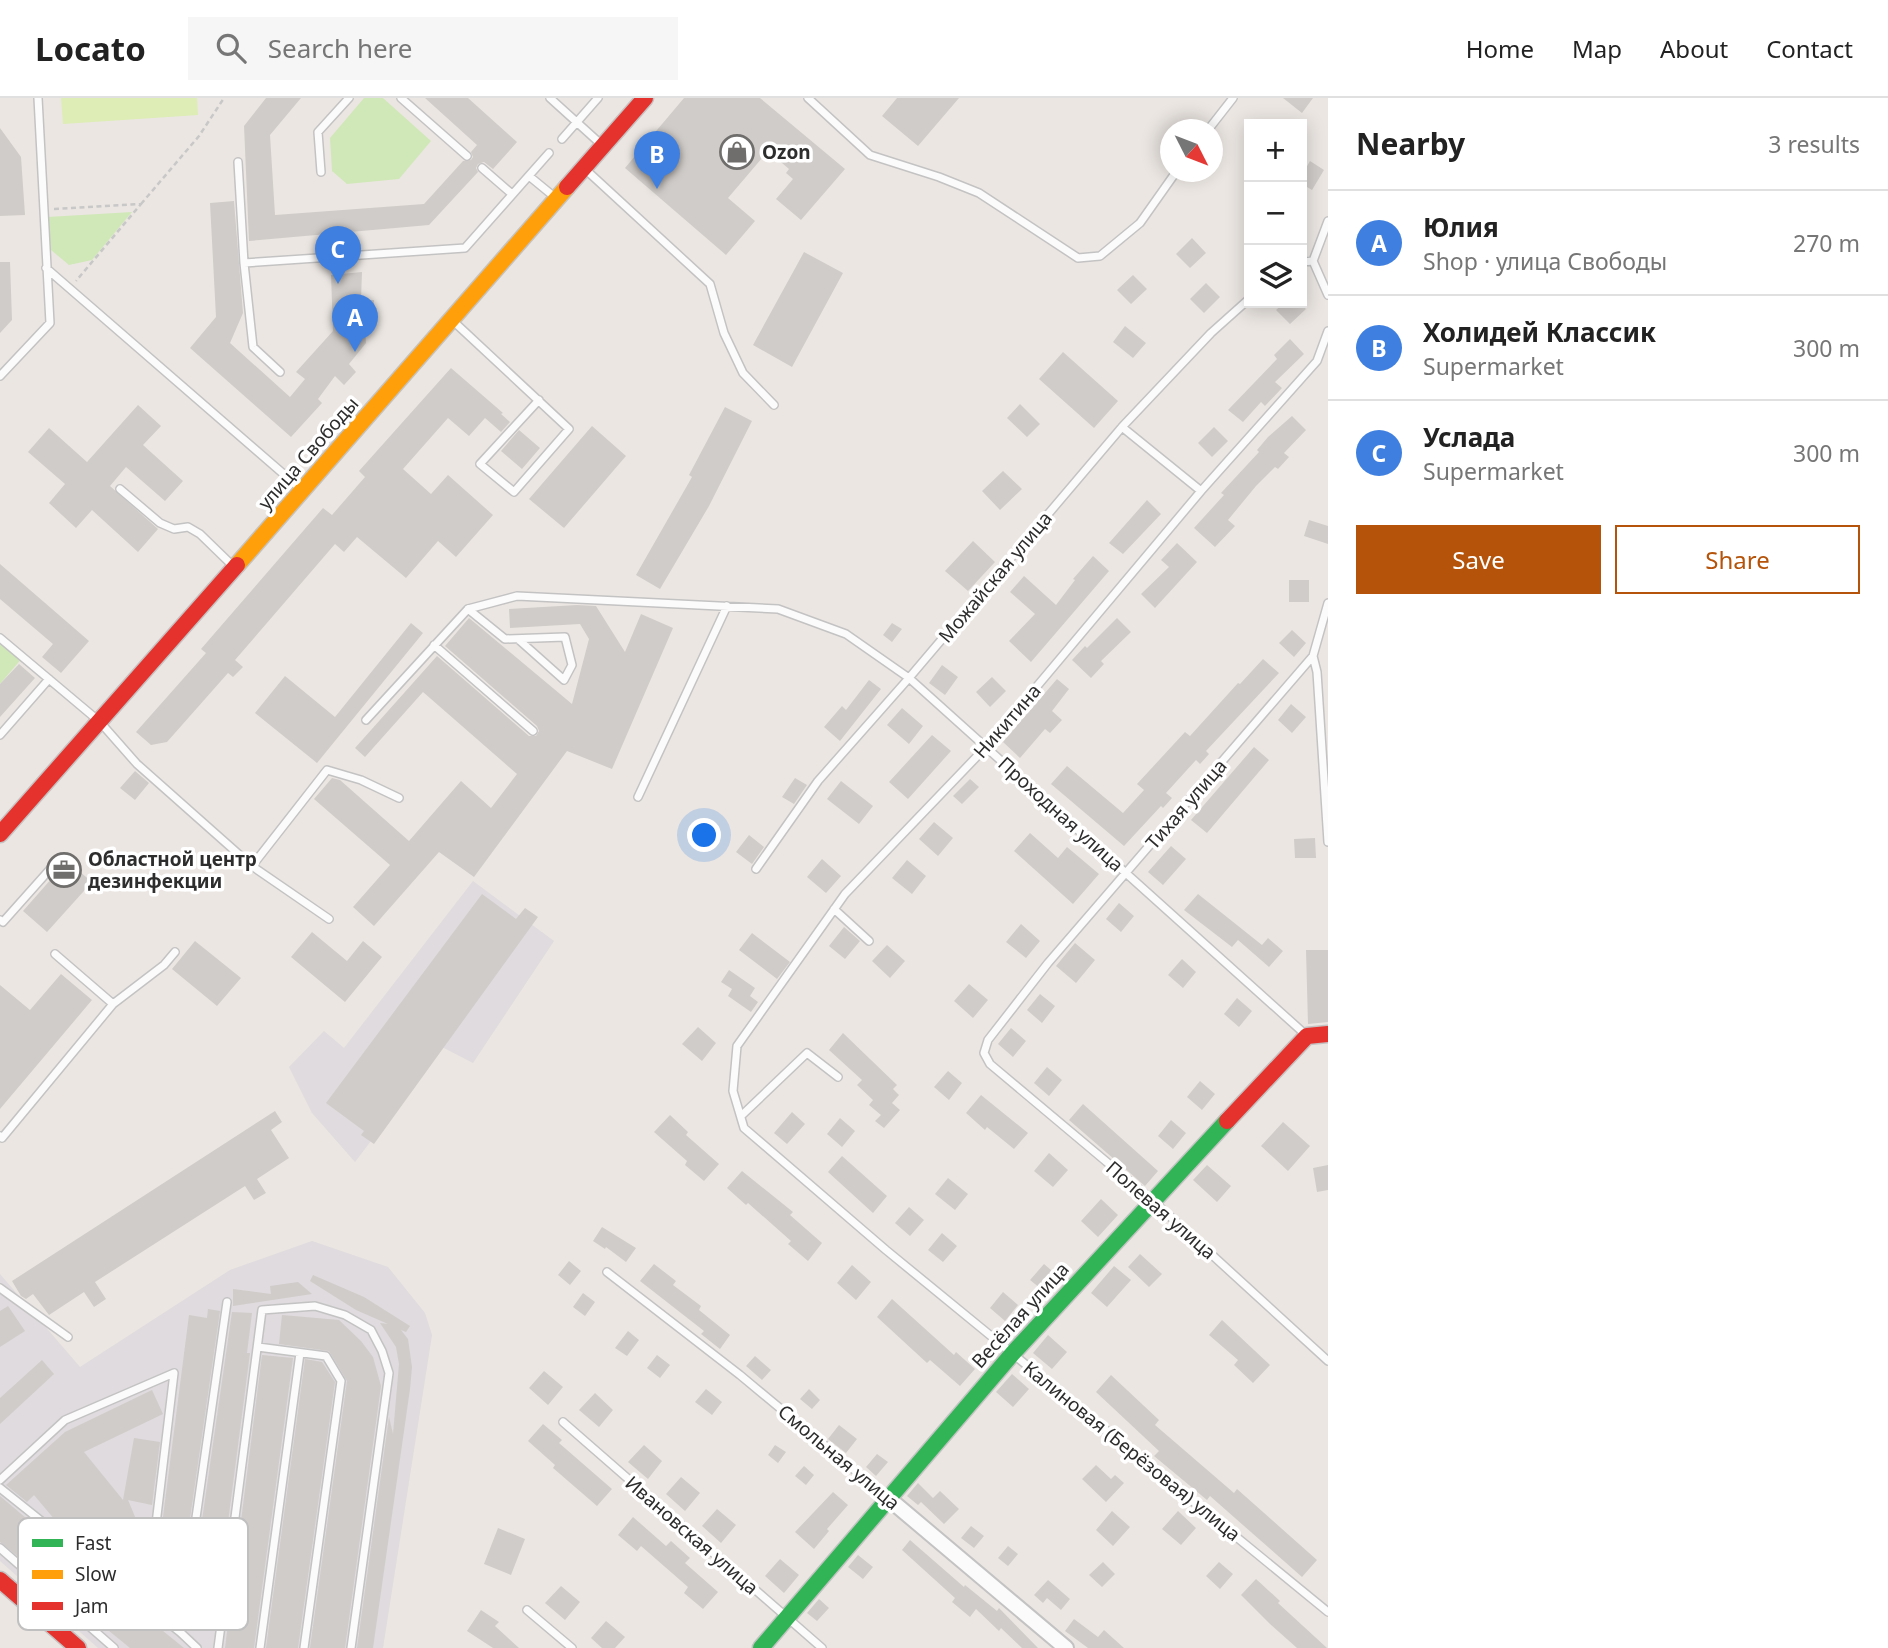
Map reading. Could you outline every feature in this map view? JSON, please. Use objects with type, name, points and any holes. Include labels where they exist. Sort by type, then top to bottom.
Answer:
[{"type":"street","name":"улица Свободы","points":[[0,834],[645,98]]},
{"type":"street","points":[[1307,1036],[1328,1034]]},
{"type":"street","name":"Весёлая улица","points":[[761,1648],[1013,1353],[1152,1200],[1307,1036]]},
{"type":"street","name":"Смольная улица","points":[[888,1498],[1066,1648]]},
{"type":"street","points":[[0,1580],[18,1596]]},
{"type":"street","points":[[57,1630],[78,1648]]},
{"type":"lane","points":[[0,376],[50,323],[38,98]]},
{"type":"lane","points":[[321,172],[318,132],[349,98]]},
{"type":"lane","points":[[401,98],[467,156]]},
{"type":"lane","points":[[550,98],[604,146]]},
{"type":"lane","points":[[562,139],[598,98]]},
{"type":"lane","points":[[808,98],[870,155],[979,193],[1078,258],[1100,256],[1140,223],[1169,182]]},
{"type":"lane","points":[[1217,119],[1233,98]]},
{"type":"lane","points":[[244,264],[465,247],[549,153]]},
{"type":"lane","points":[[239,162],[244,264],[253,347],[280,372]]},
{"type":"lane","points":[[482,168],[512,194]]},
{"type":"lane","points":[[584,168],[710,284],[724,333],[743,373],[774,405]]},
{"type":"lane","points":[[529,176],[557,199]]},
{"type":"lane","points":[[1328,221],[1313,261],[1328,296]]},
{"type":"lane","points":[[1307,262],[1313,261]]},
{"type":"lane","points":[[46,268],[303,490]]},
{"type":"lane","name":"Можайская улица","points":[[756,869],[818,781],[1122,427],[1244,304]]},
{"type":"lane","points":[[452,320],[540,400],[569,429],[514,492],[480,464],[540,400]]},
{"type":"lane","name":"Никитина","points":[[744,1128],[733,1091],[737,1046],[834,909],[845,894],[986,747],[1201,491],[1317,361],[1328,331]]},
{"type":"lane","points":[[1122,427],[1201,491]]},
{"type":"lane","points":[[120,489],[160,523],[174,529],[188,527],[200,534],[235,568]]},
{"type":"lane","name":"Проходная улица","points":[[467,609],[517,596],[779,609],[846,634],[909,678],[1307,1036]]},
{"type":"lane","name":"Тихая улица","points":[[990,1064],[984,1053],[988,1040],[1048,962],[1313,656],[1328,603]]},
{"type":"lane","points":[[638,797],[727,606]]},
{"type":"lane","points":[[366,720],[467,609],[505,639],[565,637],[572,665],[564,680],[518,639]]},
{"type":"lane","points":[[0,638],[100,722],[137,764],[252,866],[328,919]]},
{"type":"lane","points":[[435,645],[533,731]]},
{"type":"lane","points":[[1313,656],[1317,672],[1328,842]]},
{"type":"lane","points":[[0,735],[49,679]]},
{"type":"lane","points":[[252,866],[327,770],[362,780],[399,798]]},
{"type":"lane","points":[[0,920],[4,922],[60,858]]},
{"type":"lane","points":[[834,909],[869,941]]},
{"type":"lane","points":[[0,1136],[2,1138],[113,1004],[164,965],[175,952]]},
{"type":"lane","points":[[55,954],[113,1004]]},
{"type":"lane","points":[[741,1116],[807,1053],[838,1077]]},
{"type":"lane","name":"Полевая улица","points":[[990,1064],[1152,1200],[1328,1361]]},
{"type":"lane","name":"Калиновая (Берёзовая) улица","points":[[744,1128],[886,1250],[1328,1612]]},
{"type":"lane","name":"Смольная улица","points":[[607,1272],[740,1375],[888,1498]]},
{"type":"lane","points":[[0,1288],[68,1336]]},
{"type":"lane","points":[[196,1518],[227,1302]]},
{"type":"lane","points":[[235,1518],[262,1310],[316,1306],[345,1315],[371,1330],[389,1373],[351,1648]]},
{"type":"lane","points":[[258,1346],[326,1356],[341,1381],[304,1648]]},
{"type":"lane","points":[[260,1648],[300,1353]]},
{"type":"lane","points":[[0,1480],[65,1420],[174,1373],[157,1518]]},
{"type":"lane","name":"Ивановская улица","points":[[563,1422],[822,1648]]},
{"type":"lane","points":[[0,1488],[38,1518]]},
{"type":"lane","points":[[0,1548],[18,1564]]},
{"type":"lane","points":[[527,1610],[572,1648]]},
{"type":"lane","points":[[93,1630],[114,1648]]},
{"type":"lane","points":[[178,1630],[197,1648]]},
{"type":"lane","points":[[218,1648],[220,1630]]},
{"type":"path","points":[[69,288],[199,136],[224,98]]},
{"type":"path","points":[[47,209],[141,204]]},
{"type":"shaded area","points":[[473,881],[554,941],[473,1063],[442,1047],[355,1162],[312,1113],[289,1067],[324,1031],[344,1048]]},
{"type":"shaded area","points":[[312,1241],[388,1267],[425,1313],[432,1335],[383,1648],[98,1648],[78,1630],[248,1630],[248,1518],[18,1518],[18,1577],[0,1561],[0,1274],[80,1367],[230,1270]]},
{"type":"green space","points":[[61,98],[197,98],[198,115],[63,124]]},
{"type":"green space","points":[[364,98],[383,98],[431,141],[399,179],[347,184],[332,171],[330,138]]},
{"type":"green space","points":[[132,212],[92,260],[69,265],[51,250],[47,217]]},
{"type":"green space","points":[[0,638],[23,657],[0,684]]},
{"type":"building","points":[[266,98],[301,98],[270,135],[275,215],[424,204],[463,161],[471,160],[471,152],[477,145],[425,98],[468,98],[517,142],[493,169],[484,162],[478,164],[478,172],[429,225],[249,241],[244,126]]},
{"type":"building","points":[[684,98],[760,98],[845,169],[801,220],[776,199],[793,179],[786,173],[789,169],[768,151],[728,198],[755,221],[726,255],[625,168]]},
{"type":"building","points":[[897,98],[959,98],[918,146],[882,116]]},
{"type":"building","points":[[1283,98],[1313,98],[1302,113]]},
{"type":"building","points":[[0,128],[21,157],[25,215],[0,216]]},
{"type":"building","points":[[1310,161],[1324,170],[1312,190],[1307,187],[1307,166]]},
{"type":"building","points":[[234,201],[243,313],[230,343],[290,397],[305,379],[296,372],[333,331],[331,275],[362,272],[361,300],[374,300],[374,312],[364,314],[366,343],[349,364],[356,372],[344,385],[335,376],[318,399],[322,403],[291,437],[190,348],[216,317],[210,203]]},
{"type":"building","points":[[1192,238],[1206,253],[1190,268],[1176,254]]},
{"type":"building","points":[[804,252],[843,273],[792,367],[753,345]]},
{"type":"building","points":[[0,262],[10,262],[12,320],[0,333]]},
{"type":"building","points":[[1133,275],[1147,289],[1131,304],[1117,290]]},
{"type":"building","points":[[1206,283],[1220,297],[1204,313],[1190,299]]},
{"type":"building","points":[[1278,308],[1306,309],[1290,324],[1276,310]]},
{"type":"building","points":[[1125,326],[1146,343],[1133,358],[1113,342]]},
{"type":"building","points":[[1290,339],[1304,354],[1275,382],[1282,388],[1265,406],[1261,402],[1243,422],[1228,410],[1277,359],[1274,355]]},
{"type":"building","points":[[1063,352],[1118,401],[1094,428],[1039,379]]},
{"type":"building","points":[[451,368],[510,422],[501,432],[485,418],[469,436],[448,418],[403,469],[431,494],[448,475],[493,515],[456,557],[438,541],[406,578],[357,537],[344,552],[335,544],[235,660],[243,667],[233,677],[228,673],[167,742],[151,745],[136,732],[206,653],[201,649],[323,508],[332,515],[365,477],[359,471]]},
{"type":"building","points":[[1020,404],[1040,424],[1027,437],[1007,418]]},
{"type":"building","points":[[138,405],[161,426],[143,445],[183,481],[165,501],[126,467],[110,486],[158,529],[138,552],[92,510],[76,528],[49,503],[65,484],[28,452],[49,428],[87,462]]},
{"type":"building","points":[[725,407],[752,421],[709,506],[660,589],[636,575],[692,477],[689,475]]},
{"type":"building","points":[[1292,416],[1306,430],[1284,453],[1289,457],[1256,486],[1228,520],[1235,526],[1215,547],[1194,528],[1224,495],[1221,493],[1259,452],[1257,450],[1268,437]]},
{"type":"building","points":[[592,426],[626,456],[564,528],[529,499]]},
{"type":"building","points":[[1214,427],[1228,441],[1212,457],[1198,443]]},
{"type":"building","points":[[519,430],[540,448],[522,469],[501,451]]},
{"type":"building","points":[[1003,471],[1022,489],[1000,510],[982,491]]},
{"type":"building","points":[[1147,500],[1161,514],[1123,554],[1109,543]]},
{"type":"building","points":[[1309,520],[1328,526],[1328,544],[1304,536]]},
{"type":"building","points":[[973,541],[995,562],[968,591],[945,571]]},
{"type":"building","points":[[1177,543],[1197,562],[1155,608],[1141,594],[1169,567],[1161,560]]},
{"type":"building","points":[[1093,556],[1109,571],[1031,662],[1009,641],[1035,614],[1010,592],[1024,576],[1056,605],[1075,580],[1073,579]]},
{"type":"building","points":[[0,564],[89,641],[61,673],[42,657],[53,644],[0,599]]},
{"type":"building","points":[[1289,580],[1309,580],[1309,602],[1289,602]]},
{"type":"building","points":[[596,606],[625,652],[641,614],[673,628],[612,769],[567,751],[474,877],[439,852],[374,926],[353,907],[390,865],[314,799],[332,778],[340,780],[409,841],[461,781],[491,808],[517,774],[423,692],[365,757],[355,748],[437,656],[529,736],[536,736],[539,731],[537,726],[445,646],[469,618],[572,704],[589,639],[580,624],[510,628],[509,609]]},
{"type":"building","points":[[1117,618],[1131,632],[1101,661],[1104,664],[1091,678],[1072,660]]},
{"type":"building","points":[[411,623],[423,633],[317,763],[255,713],[285,676],[335,717]]},
{"type":"building","points":[[892,623],[902,629],[892,642],[883,635]]},
{"type":"building","points":[[1292,630],[1306,643],[1294,657],[1279,643]]},
{"type":"building","points":[[1263,659],[1279,673],[1206,751],[1209,754],[1200,764],[1196,760],[1166,793],[1172,798],[1163,808],[1161,806],[1124,846],[1051,784],[1067,766],[1123,813],[1144,790],[1137,784],[1185,732],[1190,736]]},
{"type":"building","points":[[19,664],[35,678],[0,717],[0,684]]},
{"type":"building","points":[[942,665],[958,677],[945,695],[929,683]]},
{"type":"building","points":[[992,677],[1006,691],[990,707],[976,692]]},
{"type":"building","points":[[1057,679],[1069,689],[1052,711],[1062,720],[1050,733],[1045,729],[1020,758],[1003,742]]},
{"type":"building","points":[[869,680],[881,689],[840,741],[824,727],[842,706],[846,710]]},
{"type":"building","points":[[1291,704],[1306,717],[1292,733],[1278,720]]},
{"type":"building","points":[[902,708],[923,726],[909,744],[887,725]]},
{"type":"building","points":[[932,735],[951,751],[908,799],[889,782]]},
{"type":"building","points":[[1254,747],[1269,760],[1207,833],[1191,820]]},
{"type":"building","points":[[135,771],[149,783],[135,800],[120,788]]},
{"type":"building","points":[[795,778],[807,785],[794,804],[782,797]]},
{"type":"building","points":[[970,779],[979,787],[962,804],[953,796]]},
{"type":"building","points":[[841,781],[873,806],[859,824],[827,799]]},
{"type":"building","points":[[934,822],[953,838],[938,856],[919,839]]},
{"type":"building","points":[[1030,833],[1058,858],[1067,847],[1099,874],[1073,904],[1014,851]]},
{"type":"building","points":[[749,835],[764,847],[752,864],[736,852]]},
{"type":"building","points":[[1315,838],[1316,858],[1295,858],[1294,839]]},
{"type":"building","points":[[1171,846],[1186,859],[1163,885],[1148,872]]},
{"type":"building","points":[[822,859],[841,876],[826,893],[807,877]]},
{"type":"building","points":[[907,860],[926,876],[912,894],[892,878]]},
{"type":"building","points":[[67,861],[92,882],[47,932],[23,911]]},
{"type":"building","points":[[482,894],[516,919],[525,908],[538,917],[374,1144],[361,1135],[364,1131],[326,1103]]},
{"type":"building","points":[[1198,894],[1262,945],[1268,938],[1283,951],[1269,967],[1238,940],[1232,947],[1184,910]]},
{"type":"building","points":[[1119,903],[1134,916],[1121,932],[1106,919]]},
{"type":"building","points":[[1021,924],[1040,941],[1026,958],[1006,942]]},
{"type":"building","points":[[844,927],[860,941],[845,959],[829,946]]},
{"type":"building","points":[[312,932],[347,961],[363,941],[382,957],[345,1002],[291,957]]},
{"type":"building","points":[[752,933],[790,962],[777,979],[739,950]]},
{"type":"building","points":[[195,941],[241,978],[217,1006],[172,969]]},
{"type":"building","points":[[1075,943],[1095,960],[1076,983],[1056,966]]},
{"type":"building","points":[[887,945],[905,961],[890,978],[872,961]]},
{"type":"building","points":[[1306,950],[1328,950],[1328,1022],[1308,1024]]},
{"type":"building","points":[[1182,959],[1196,972],[1183,988],[1168,975]]},
{"type":"building","points":[[729,970],[755,988],[750,996],[758,1002],[751,1012],[728,996],[732,989],[721,982]]},
{"type":"building","points":[[61,974],[92,1000],[0,1109],[0,985],[30,1010]]},
{"type":"building","points":[[969,984],[988,1000],[973,1018],[954,1001]]},
{"type":"building","points":[[1040,994],[1055,1006],[1042,1023],[1027,1010]]},
{"type":"building","points":[[1237,998],[1252,1011],[1239,1027],[1224,1014]]},
{"type":"building","points":[[698,1027],[716,1043],[702,1061],[682,1044]]},
{"type":"building","points":[[1011,1028],[1026,1041],[1013,1057],[998,1044]]},
{"type":"building","points":[[843,1033],[897,1085],[893,1089],[899,1095],[892,1103],[900,1110],[884,1128],[875,1121],[881,1115],[869,1105],[873,1100],[857,1085],[862,1080],[829,1050]]},
{"type":"building","points":[[1047,1067],[1062,1080],[1049,1096],[1034,1083]]},
{"type":"building","points":[[948,1071],[962,1083],[949,1100],[934,1087]]},
{"type":"building","points":[[1200,1081],[1215,1094],[1202,1110],[1187,1097]]},
{"type":"building","points":[[981,1095],[1028,1133],[1014,1149],[987,1127],[985,1130],[966,1113]]},
{"type":"building","points":[[1083,1104],[1158,1171],[1145,1186],[1069,1120]]},
{"type":"building","points":[[275,1111],[282,1122],[271,1130],[289,1158],[257,1179],[266,1193],[254,1200],[245,1186],[95,1282],[106,1299],[94,1307],[84,1292],[49,1315],[33,1294],[26,1299],[21,1296],[12,1281]]},
{"type":"building","points":[[792,1112],[805,1124],[787,1144],[774,1133]]},
{"type":"building","points":[[670,1115],[688,1132],[686,1135],[719,1164],[704,1181],[685,1165],[687,1161],[654,1132]]},
{"type":"building","points":[[840,1118],[855,1131],[842,1147],[827,1134]]},
{"type":"building","points":[[1171,1120],[1186,1133],[1173,1149],[1158,1136]]},
{"type":"building","points":[[1283,1122],[1310,1146],[1288,1171],[1261,1146]]},
{"type":"building","points":[[1049,1153],[1068,1170],[1053,1187],[1034,1171]]},
{"type":"building","points":[[842,1156],[887,1196],[873,1213],[828,1172]]},
{"type":"building","points":[[1207,1165],[1231,1186],[1217,1202],[1193,1180]]},
{"type":"building","points":[[1328,1165],[1328,1190],[1317,1192],[1313,1168]]},
{"type":"building","points":[[742,1171],[793,1212],[790,1215],[822,1243],[808,1261],[788,1244],[791,1241],[727,1188]]},
{"type":"building","points":[[948,1178],[968,1194],[955,1210],[935,1194]]},
{"type":"building","points":[[1101,1199],[1118,1215],[1098,1237],[1081,1221]]},
{"type":"building","points":[[909,1207],[924,1220],[910,1236],[895,1223]]},
{"type":"building","points":[[602,1227],[636,1248],[626,1262],[593,1241]]},
{"type":"building","points":[[942,1233],[957,1246],[943,1262],[928,1250]]},
{"type":"building","points":[[1140,1254],[1162,1274],[1149,1287],[1128,1267]]},
{"type":"building","points":[[569,1261],[581,1271],[570,1285],[558,1275]]},
{"type":"building","points":[[654,1264],[676,1281],[673,1285],[701,1306],[699,1310],[730,1335],[720,1349],[701,1334],[704,1331],[640,1281]]},
{"type":"building","points":[[1044,1264],[1058,1276],[1045,1292],[1030,1280]]},
{"type":"building","points":[[852,1265],[871,1282],[856,1300],[837,1283]]},
{"type":"building","points":[[1114,1266],[1131,1280],[1107,1307],[1091,1293]]},
{"type":"building","points":[[313,1275],[364,1297],[410,1326],[406,1332],[401,1330],[408,1339],[412,1367],[373,1648],[357,1648],[389,1417],[393,1434],[399,1364],[396,1347],[380,1323],[388,1324],[356,1310],[310,1281]]},
{"type":"building","points":[[298,1282],[312,1294],[233,1306],[233,1289],[271,1294],[270,1286]]},
{"type":"building","points":[[1003,1292],[1018,1305],[1005,1321],[990,1308]]},
{"type":"building","points":[[583,1293],[595,1302],[585,1316],[573,1307]]},
{"type":"building","points":[[892,1299],[954,1355],[956,1352],[975,1369],[960,1386],[930,1360],[927,1363],[877,1317]]},
{"type":"building","points":[[8,1306],[25,1331],[0,1347],[0,1311]]},
{"type":"building","points":[[208,1309],[220,1311],[190,1518],[163,1518],[189,1315],[207,1318]]},
{"type":"building","points":[[232,1312],[252,1313],[247,1353],[250,1353],[229,1518],[202,1518]]},
{"type":"building","points":[[282,1315],[339,1320],[373,1357],[381,1386],[345,1648],[310,1648],[347,1381],[329,1351],[279,1344]]},
{"type":"building","points":[[1222,1320],[1270,1365],[1253,1383],[1234,1365],[1238,1360],[1209,1335]]},
{"type":"building","points":[[628,1331],[639,1340],[627,1356],[615,1348]]},
{"type":"building","points":[[1048,1335],[1067,1352],[1052,1369],[1033,1353]]},
{"type":"building","points":[[262,1355],[293,1358],[254,1648],[225,1648],[227,1630],[248,1630],[248,1518],[241,1518]]},
{"type":"building","points":[[657,1355],[670,1365],[660,1378],[647,1368]]},
{"type":"building","points":[[755,1356],[771,1370],[762,1380],[746,1366]]},
{"type":"building","points":[[305,1359],[322,1362],[335,1382],[298,1648],[266,1648]]},
{"type":"building","points":[[42,1360],[54,1374],[0,1424],[0,1398]]},
{"type":"building","points":[[544,1371],[563,1387],[548,1405],[529,1388]]},
{"type":"building","points":[[1012,1374],[1029,1389],[1013,1407],[996,1392]]},
{"type":"building","points":[[1111,1375],[1159,1420],[1155,1425],[1234,1493],[1237,1489],[1317,1560],[1302,1577],[1210,1496],[1207,1500],[1154,1456],[1159,1451],[1096,1392]]},
{"type":"building","points":[[706,1389],[722,1402],[712,1415],[695,1402]]},
{"type":"building","points":[[809,1389],[820,1400],[812,1409],[800,1399]]},
{"type":"building","points":[[152,1390],[163,1414],[84,1452],[123,1500],[134,1438],[160,1442],[152,1505],[128,1500],[136,1518],[53,1518],[34,1495],[27,1502],[6,1485],[65,1432]]},
{"type":"building","points":[[595,1393],[613,1410],[599,1427],[579,1410]]},
{"type":"building","points":[[543,1424],[562,1440],[559,1443],[612,1489],[597,1506],[553,1468],[555,1465],[528,1441]]},
{"type":"building","points":[[839,1425],[857,1439],[846,1453],[828,1439]]},
{"type":"building","points":[[644,1445],[662,1461],[648,1479],[628,1462]]},
{"type":"building","points":[[775,1445],[786,1452],[778,1463],[768,1455]]},
{"type":"building","points":[[877,1454],[888,1462],[876,1476],[866,1467]]},
{"type":"building","points":[[1096,1465],[1111,1479],[1115,1475],[1124,1483],[1106,1502],[1082,1479]]},
{"type":"building","points":[[804,1466],[814,1475],[806,1485],[795,1476]]},
{"type":"building","points":[[681,1477],[700,1493],[685,1511],[666,1494]]},
{"type":"building","points":[[918,1483],[933,1498],[940,1491],[959,1509],[944,1524],[921,1502],[918,1505],[907,1496]]},
{"type":"building","points":[[833,1492],[848,1505],[814,1549],[795,1532]]},
{"type":"building","points":[[0,1496],[26,1518],[18,1518],[18,1557],[0,1542]]},
{"type":"building","points":[[717,1509],[736,1525],[721,1543],[702,1526]]},
{"type":"building","points":[[1112,1511],[1130,1527],[1113,1546],[1096,1530]]},
{"type":"building","points":[[1178,1511],[1196,1528],[1181,1545],[1162,1529]]},
{"type":"building","points":[[633,1517],[666,1546],[671,1541],[690,1558],[685,1563],[718,1592],[703,1609],[684,1593],[688,1587],[641,1546],[637,1551],[618,1535]]},
{"type":"building","points":[[971,1526],[984,1536],[974,1548],[961,1538]]},
{"type":"building","points":[[498,1528],[525,1539],[511,1575],[484,1564]]},
{"type":"building","points":[[910,1540],[964,1587],[965,1585],[997,1611],[999,1608],[1038,1648],[1022,1648],[976,1609],[970,1617],[952,1602],[955,1598],[902,1550]]},
{"type":"building","points":[[1008,1546],[1018,1554],[1008,1566],[998,1558]]},
{"type":"building","points":[[858,1555],[873,1567],[863,1579],[848,1567]]},
{"type":"building","points":[[780,1559],[799,1575],[784,1593],[765,1576]]},
{"type":"building","points":[[1103,1562],[1115,1574],[1102,1587],[1089,1575]]},
{"type":"building","points":[[1219,1562],[1233,1574],[1220,1589],[1206,1576]]},
{"type":"building","points":[[1256,1579],[1327,1648],[1297,1648],[1270,1624],[1241,1595]]},
{"type":"building","points":[[1048,1580],[1070,1599],[1061,1610],[1047,1598],[1043,1603],[1034,1595]]},
{"type":"building","points":[[561,1586],[580,1602],[565,1620],[545,1603]]},
{"type":"building","points":[[819,1599],[829,1608],[817,1621],[807,1613]]},
{"type":"building","points":[[481,1610],[499,1622],[495,1626],[519,1648],[493,1648],[467,1631]]},
{"type":"building","points":[[1074,1619],[1098,1637],[1104,1630],[1124,1648],[1088,1648],[1065,1631]]},
{"type":"building","points":[[606,1621],[625,1637],[615,1648],[602,1648],[591,1638]]},
{"type":"building","points":[[108,1630],[162,1630],[184,1648],[130,1648]]},
{"type":"traffic: fast","points":[[761,1648],[1013,1353],[1227,1121]]},
{"type":"traffic: slow","points":[[237,565],[567,187]]},
{"type":"traffic: jam","points":[[567,187],[645,98]]},
{"type":"traffic: jam","points":[[0,834],[237,565]]},
{"type":"traffic: jam","points":[[1227,1121],[1307,1036],[1328,1034]]},
{"type":"traffic: jam","points":[[0,1580],[18,1596]]},
{"type":"traffic: jam","points":[[57,1630],[78,1648]]},
{"type":"place","name":"Ozon","points":[[737,152]]},
{"type":"place","name":"Холидей Классик","points":[[657,189]]},
{"type":"place","name":"Услада","points":[[338,284]]},
{"type":"place","name":"Юлия","points":[[355,352]]},
{"type":"place","name":"Областной центр дезинфекции","points":[[64,870]]}]
